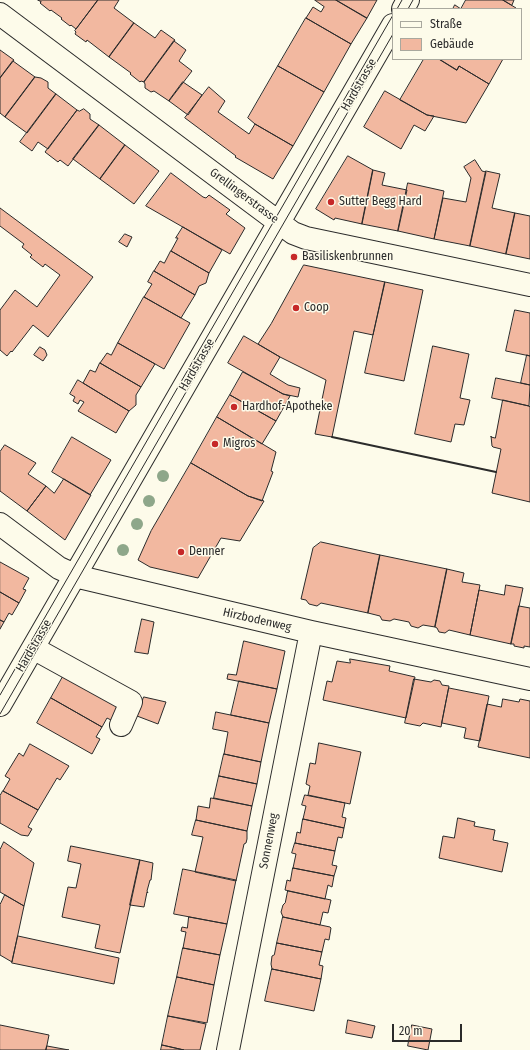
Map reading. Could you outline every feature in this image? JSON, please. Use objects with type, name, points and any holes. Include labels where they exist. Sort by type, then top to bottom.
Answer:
[{"type":"street","name":"Grellingerstrasse","points":[[0,14],[293,233],[306,238],[530,285]]},
{"type":"street","name":"Hardstrasse","points":[[0,705],[392,28]]},
{"type":"street","name":"Hirzbodenweg","points":[[0,524],[59,568],[74,576],[311,632],[530,679]]},
{"type":"street","name":"Sonnenweg","points":[[228,1050],[311,632]]},
{"type":"street","points":[[33,648],[131,702],[121,725]]},
{"type":"building","points":[[38,0],[98,0],[76,29],[71,25],[70,26],[51,10],[50,11]]},
{"type":"building","points":[[98,0],[119,0],[114,8],[134,23],[109,57],[87,40],[86,42],[75,34],[75,31]]},
{"type":"building","points":[[315,0],[336,0],[367,18],[351,44],[306,18],[313,7],[321,12],[324,7]]},
{"type":"building","points":[[336,0],[377,0],[367,18]]},
{"type":"building","points":[[466,0],[503,0],[516,8],[462,8]]},
{"type":"building","points":[[503,0],[514,0],[512,5]]},
{"type":"building","points":[[306,18],[351,44],[324,92],[278,66]]},
{"type":"building","points":[[134,23],[155,38],[161,30],[175,40],[144,82],[140,82],[130,74],[131,73],[109,57]]},
{"type":"building","points":[[174,41],[186,50],[179,61],[192,71],[169,101],[154,91],[151,92],[145,88],[144,82]]},
{"type":"building","points":[[0,50],[14,60],[0,78]]},
{"type":"building","points":[[423,60],[441,60],[457,70],[459,66],[489,84],[466,123],[427,115],[400,100]]},
{"type":"building","points":[[441,60],[502,60],[489,84],[459,66],[457,70]]},
{"type":"building","points":[[13,61],[35,77],[5,117],[0,113],[0,78]]},
{"type":"building","points":[[278,66],[324,92],[293,146],[255,124],[248,118]]},
{"type":"building","points":[[35,77],[41,78],[48,82],[48,88],[56,94],[27,133],[5,117]]},
{"type":"building","points":[[183,82],[202,95],[188,115],[169,101]]},
{"type":"building","points":[[209,87],[225,101],[218,112],[249,134],[255,124],[293,146],[273,179],[235,157],[236,156],[185,118]]},
{"type":"building","points":[[385,91],[427,115],[434,116],[425,131],[414,125],[401,149],[364,127]]},
{"type":"building","points":[[56,94],[77,110],[48,149],[38,142],[32,151],[20,142]]},
{"type":"building","points":[[84,109],[90,114],[90,119],[99,125],[68,166],[60,160],[58,162],[45,152],[77,110],[79,111]]},
{"type":"building","points":[[99,125],[125,145],[100,179],[73,159]]},
{"type":"building","points":[[125,145],[159,171],[134,204],[100,179]]},
{"type":"building","points":[[348,156],[373,170],[362,224],[335,218],[334,220],[316,209]]},
{"type":"building","points":[[475,160],[482,171],[486,172],[470,246],[434,239],[443,198],[466,202],[471,178],[464,167]]},
{"type":"building","points":[[373,170],[385,173],[382,185],[407,190],[398,231],[362,224]]},
{"type":"building","points":[[486,171],[500,174],[492,208],[515,213],[506,254],[470,246]]},
{"type":"building","points":[[171,173],[203,197],[206,198],[209,195],[230,210],[226,214],[245,228],[230,254],[146,206]]},
{"type":"building","points":[[408,183],[444,191],[434,239],[398,231]]},
{"type":"building","points":[[0,208],[93,277],[48,337],[33,325],[12,352],[11,351],[7,356],[0,350],[0,310],[15,290],[37,307],[60,275],[45,264],[43,267],[30,257],[32,255],[22,247],[24,244],[0,226]]},
{"type":"building","points":[[515,213],[530,216],[530,259],[506,254]]},
{"type":"building","points":[[183,227],[222,250],[209,273],[171,251],[178,238],[176,238]]},
{"type":"building","points":[[125,234],[132,237],[127,247],[119,242]]},
{"type":"building","points":[[171,251],[209,273],[206,283],[199,286],[195,295],[154,271],[160,261],[164,263]]},
{"type":"building","points":[[304,265],[385,282],[373,335],[354,331],[332,437],[315,434],[326,380],[258,344]]},
{"type":"building","points":[[154,271],[195,295],[181,318],[144,297],[152,284],[148,282]]},
{"type":"building","points":[[385,282],[423,290],[404,381],[365,373]]},
{"type":"building","points":[[144,297],[190,323],[164,369],[118,343]]},
{"type":"building","points":[[515,310],[530,313],[530,356],[506,351]]},
{"type":"building","points":[[244,336],[280,357],[270,374],[288,385],[300,388],[298,397],[283,394],[228,363]]},
{"type":"building","points":[[118,343],[155,364],[141,387],[100,363],[107,353],[111,355]]},
{"type":"building","points":[[433,346],[469,354],[460,398],[470,400],[464,425],[455,424],[451,442],[415,434]]},
{"type":"building","points":[[40,347],[45,350],[47,355],[43,361],[34,355]]},
{"type":"building","points":[[527,355],[530,356],[530,385],[521,383]]},
{"type":"building","points":[[100,363],[141,387],[136,395],[136,405],[129,411],[83,383],[90,370],[95,372]]},
{"type":"building","points":[[243,372],[283,394],[290,396],[276,421],[230,395]]},
{"type":"building","points":[[496,378],[530,385],[529,406],[492,398]]},
{"type":"building","points":[[78,380],[129,411],[116,433],[78,411],[84,402],[80,400],[78,404],[73,401],[75,397],[70,394]]},
{"type":"building","points":[[230,395],[276,421],[262,444],[217,417]]},
{"type":"building","points":[[503,400],[530,407],[530,502],[492,493],[501,449],[492,446],[491,437],[495,438]]},
{"type":"building","points":[[217,417],[276,452],[271,471],[273,472],[262,501],[248,496],[191,463]]},
{"type":"building","points":[[72,437],[111,460],[90,495],[52,472]]},
{"type":"building","points":[[5,445],[36,463],[28,474],[46,486],[27,511],[0,491],[0,452]]},
{"type":"building","points":[[191,463],[248,496],[264,501],[240,541],[221,538],[198,578],[150,567],[138,560],[151,531]]},
{"type":"building","points":[[64,479],[91,495],[65,540],[27,511],[46,486],[54,493]]},
{"type":"building","points":[[321,542],[380,555],[368,613],[321,603],[317,606],[309,604],[306,600],[301,599],[313,548]]},
{"type":"building","points":[[380,555],[447,569],[435,627],[423,625],[418,628],[411,626],[409,622],[394,619],[390,621],[382,620],[380,616],[368,613]]},
{"type":"building","points":[[0,562],[29,578],[23,589],[26,590],[19,603],[0,592]]},
{"type":"building","points":[[447,569],[464,573],[462,582],[480,585],[470,635],[449,630],[445,633],[439,632],[435,627]]},
{"type":"building","points":[[506,585],[523,588],[511,644],[470,635],[479,590],[504,595]]},
{"type":"building","points":[[0,592],[19,603],[12,615],[9,613],[4,622],[0,620]]},
{"type":"building","points":[[519,606],[530,608],[530,647],[524,646],[524,648],[511,644]]},
{"type":"building","points":[[142,619],[154,622],[148,654],[135,652]]},
{"type":"building","points":[[0,620],[4,622],[0,629]]},
{"type":"building","points":[[244,641],[285,651],[277,689],[227,679],[228,674],[236,675]]},
{"type":"building","points":[[350,659],[390,666],[389,671],[415,677],[406,718],[323,700],[327,681],[332,682],[337,661],[350,663]]},
{"type":"building","points":[[65,673],[120,705],[111,720],[107,718],[102,727],[51,698]]},
{"type":"building","points":[[414,679],[431,682],[434,680],[440,681],[442,685],[449,686],[441,727],[423,723],[420,726],[405,723]]},
{"type":"building","points":[[239,681],[277,689],[269,723],[231,715]]},
{"type":"building","points":[[449,688],[489,696],[480,741],[464,738],[466,728],[442,723]]},
{"type":"building","points":[[144,697],[166,702],[158,724],[137,716]]},
{"type":"building","points":[[51,698],[102,727],[96,737],[100,739],[92,754],[37,723]]},
{"type":"building","points":[[503,699],[519,702],[520,699],[530,701],[530,758],[478,747],[487,704],[501,707]]},
{"type":"building","points":[[216,712],[269,723],[261,762],[224,754],[228,732],[213,729]]},
{"type":"building","points":[[319,743],[361,752],[350,804],[308,795],[310,786],[306,784],[310,763],[315,764]]},
{"type":"building","points":[[30,744],[69,766],[60,780],[57,778],[38,810],[3,791],[10,779],[5,776],[19,753],[23,756]]},
{"type":"building","points":[[224,754],[261,762],[257,784],[219,776]]},
{"type":"building","points":[[219,776],[257,784],[252,806],[214,798]]},
{"type":"building","points":[[3,791],[38,810],[28,827],[32,829],[28,836],[21,835],[0,823],[0,796]]},
{"type":"building","points":[[305,795],[345,803],[342,817],[346,818],[344,828],[303,819],[306,806],[302,805]]},
{"type":"building","points":[[211,798],[252,806],[247,831],[196,820],[198,806],[209,808]]},
{"type":"building","points":[[458,818],[475,822],[474,826],[495,830],[493,840],[508,843],[502,872],[439,858],[443,836],[454,838]]},
{"type":"building","points":[[303,819],[344,828],[342,838],[338,837],[335,851],[295,843],[297,832],[300,833]]},
{"type":"building","points":[[196,820],[247,831],[247,839],[246,843],[244,844],[236,881],[195,872],[203,837],[192,835]]},
{"type":"building","points":[[4,842],[34,863],[24,906],[0,892],[0,850]]},
{"type":"building","points":[[295,843],[335,851],[332,865],[337,866],[334,876],[293,868],[296,854],[292,853]]},
{"type":"building","points":[[71,846],[140,860],[120,953],[95,948],[100,925],[62,917],[68,887],[76,888],[81,864],[68,861]]},
{"type":"building","points":[[140,860],[153,863],[151,880],[144,907],[130,905]]},
{"type":"building","points":[[293,868],[334,876],[332,887],[328,885],[325,899],[285,890],[287,880],[290,881]]},
{"type":"building","points":[[183,869],[236,880],[227,924],[174,914]]},
{"type":"building","points":[[288,891],[331,900],[328,913],[323,912],[320,925],[283,917],[281,912]]},
{"type":"building","points":[[5,895],[24,906],[12,962],[0,955],[0,905]]},
{"type":"building","points":[[189,917],[227,924],[220,955],[183,948],[186,932],[181,931],[182,927],[187,928]]},
{"type":"building","points":[[283,917],[330,927],[329,940],[325,939],[322,952],[277,943]]},
{"type":"building","points":[[18,936],[119,958],[114,984],[12,963]]},
{"type":"building","points":[[277,943],[322,952],[319,965],[323,966],[321,979],[272,969],[272,956],[274,955]]},
{"type":"building","points":[[183,948],[220,955],[214,985],[177,977]]},
{"type":"building","points":[[272,969],[321,979],[314,1011],[265,1001]]},
{"type":"building","points":[[177,977],[214,985],[207,1023],[168,1016]]},
{"type":"building","points":[[168,1016],[206,1024],[200,1050],[184,1050],[162,1045]]},
{"type":"building","points":[[348,1020],[375,1026],[372,1038],[346,1033]]},
{"type":"building","points":[[0,1025],[49,1035],[46,1050],[0,1050]]},
{"type":"building","points":[[412,1025],[432,1029],[428,1050],[408,1046]]},
{"type":"building","points":[[162,1045],[184,1050],[161,1050]]},
{"type":"building","points":[[47,1046],[69,1050],[46,1050]]},
{"type":"tram line","points":[[398,8],[402,0]]},
{"type":"tram line","points":[[409,8],[413,0]]},
{"type":"tram line","points":[[0,695],[392,17]]},
{"type":"tram line","points":[[0,714],[392,36]]},
{"type":"wall","points":[[332,437],[496,472]]},
{"type":"place","name":"Sutter Begg Hard","points":[[331,202]]},
{"type":"place","name":"Basiliskenbrunnen","points":[[294,257]]},
{"type":"place","name":"Coop","points":[[296,308]]},
{"type":"place","name":"Hardhof-Apotheke","points":[[234,407]]},
{"type":"place","name":"Migros","points":[[215,444]]},
{"type":"place","name":"Denner","points":[[181,552]]}]
